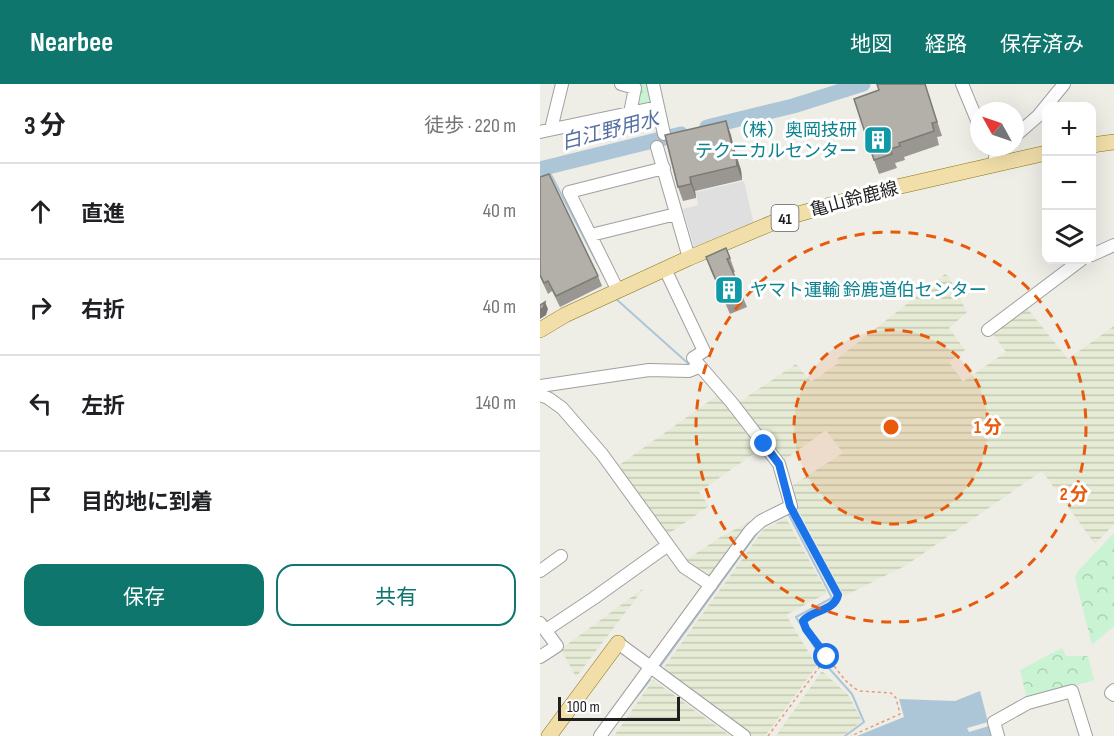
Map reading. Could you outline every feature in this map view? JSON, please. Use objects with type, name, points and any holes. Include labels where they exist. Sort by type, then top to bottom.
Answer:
[{"type":"main road","points":[[1096,144],[1114,142]]},
{"type":"main road","name":"亀山鈴鹿線","points":[[540,330],[565,315],[665,269],[784,218],[888,189],[1042,154]]},
{"type":"main road","points":[[549,736],[618,643]]},
{"type":"street","points":[[545,130],[562,84]]},
{"type":"street","points":[[621,84],[635,88],[630,113]]},
{"type":"street","points":[[653,84],[664,134]]},
{"type":"street","points":[[962,84],[970,103]]},
{"type":"street","points":[[1024,128],[1038,116],[1064,84]]},
{"type":"street","points":[[545,130],[658,107]]},
{"type":"street","points":[[657,147],[689,258]]},
{"type":"street","points":[[991,156],[994,165]]},
{"type":"street","points":[[994,165],[995,156]]},
{"type":"street","points":[[618,291],[569,192],[664,168]]},
{"type":"street","points":[[591,236],[676,214]]},
{"type":"street","points":[[1096,253],[1114,245]]},
{"type":"street","points":[[988,330],[1076,264]]},
{"type":"street","points":[[600,736],[755,525],[790,506],[779,464],[732,403],[693,358],[704,351],[665,269]]},
{"type":"street","points":[[540,386],[649,370],[689,370],[699,367]]},
{"type":"street","points":[[540,395],[562,408],[602,454],[684,567],[711,585]]},
{"type":"street","points":[[540,657],[557,646],[542,626],[668,545]]},
{"type":"street","points":[[540,571],[561,556]]},
{"type":"street","points":[[618,643],[744,736]]},
{"type":"street","points":[[1114,690],[1111,693],[1114,695]]},
{"type":"street","points":[[998,736],[994,722],[1028,703],[1072,691],[1086,736]]},
{"type":"path","points":[[790,506],[838,595],[832,606],[807,616],[803,621],[806,629],[845,680],[857,690],[891,693],[896,698],[900,714],[851,736]]},
{"type":"path","points":[[768,736],[827,657]]},
{"type":"green space","points":[[650,84],[654,98],[650,104],[638,107],[634,104],[638,85]]},
{"type":"green space","points":[[945,274],[949,277],[967,312],[949,328],[965,350],[949,362],[963,382],[1006,352],[992,333],[1026,307],[1068,359],[1114,326],[1114,524],[1095,544],[1042,471],[905,566],[844,596],[790,495],[793,485],[843,453],[826,430],[783,461],[739,402],[796,364],[811,382],[840,362],[837,359]]},
{"type":"green space","points":[[718,395],[759,450],[699,492],[709,506],[667,535],[615,468]]},
{"type":"green space","points":[[786,518],[827,593],[786,615],[817,666],[765,736],[752,736],[662,670],[763,530]]},
{"type":"green space","points":[[753,520],[712,578],[686,560],[722,536]]},
{"type":"green space","points":[[1114,533],[1114,626],[1092,645],[1075,578],[1078,571]]},
{"type":"green space","points":[[644,588],[576,677],[561,649]]},
{"type":"green space","points":[[1062,648],[1066,656],[1088,656],[1094,680],[1027,699],[1020,670]]},
{"type":"green space","points":[[822,671],[849,696],[862,721],[843,736],[776,736]]},
{"type":"green space","points":[[653,680],[730,736],[614,736]]},
{"type":"shaded area","points":[[744,181],[754,225],[695,250],[683,209],[698,205],[696,192]]},
{"type":"water","points":[[980,691],[988,722],[967,728],[969,732],[989,726],[991,736],[857,736],[904,717],[899,699],[955,701]]},
{"type":"building","points":[[877,84],[925,84],[937,122],[932,123],[934,131],[899,143],[900,146],[890,149],[892,154],[874,160],[854,99],[879,90]]},
{"type":"building","points":[[726,121],[737,166],[690,177],[691,184],[678,187],[665,135]]},
{"type":"building","points":[[549,174],[598,276],[556,296],[548,281],[544,283],[540,275],[540,177]]},
{"type":"building","name":"ヤマト運輸 鈴鹿道伯センター","points":[[726,248],[730,258],[727,259],[742,293],[725,301],[706,257]]},
{"type":"waterway","name":"白江野用水","points":[[707,127],[793,106],[863,84]]},
{"type":"waterway","name":"白江野用水","points":[[540,169],[681,134]]},
{"type":"waterway","points":[[547,167],[607,282]]},
{"type":"waterway","points":[[615,298],[691,366]]},
{"type":"waterway","points":[[788,513],[832,598],[796,617],[820,656]]},
{"type":"waterway","points":[[780,518],[788,514]]},
{"type":"waterway","points":[[659,668],[760,529]]},
{"type":"waterway","points":[[827,666],[852,694],[864,722],[845,736]]},
{"type":"waterway","points":[[614,726],[650,680]]},
{"type":"place","name":"（株）奥岡技研 テクニカルセンター","points":[[878,140]]},
{"type":"place","name":"ヤマト運輸 鈴鹿道伯センター","points":[[729,290]]},
{"type":"route","points":[[764,444],[779,464],[790,506],[838,595],[832,606],[807,616],[803,621],[806,629],[827,657]]}]
